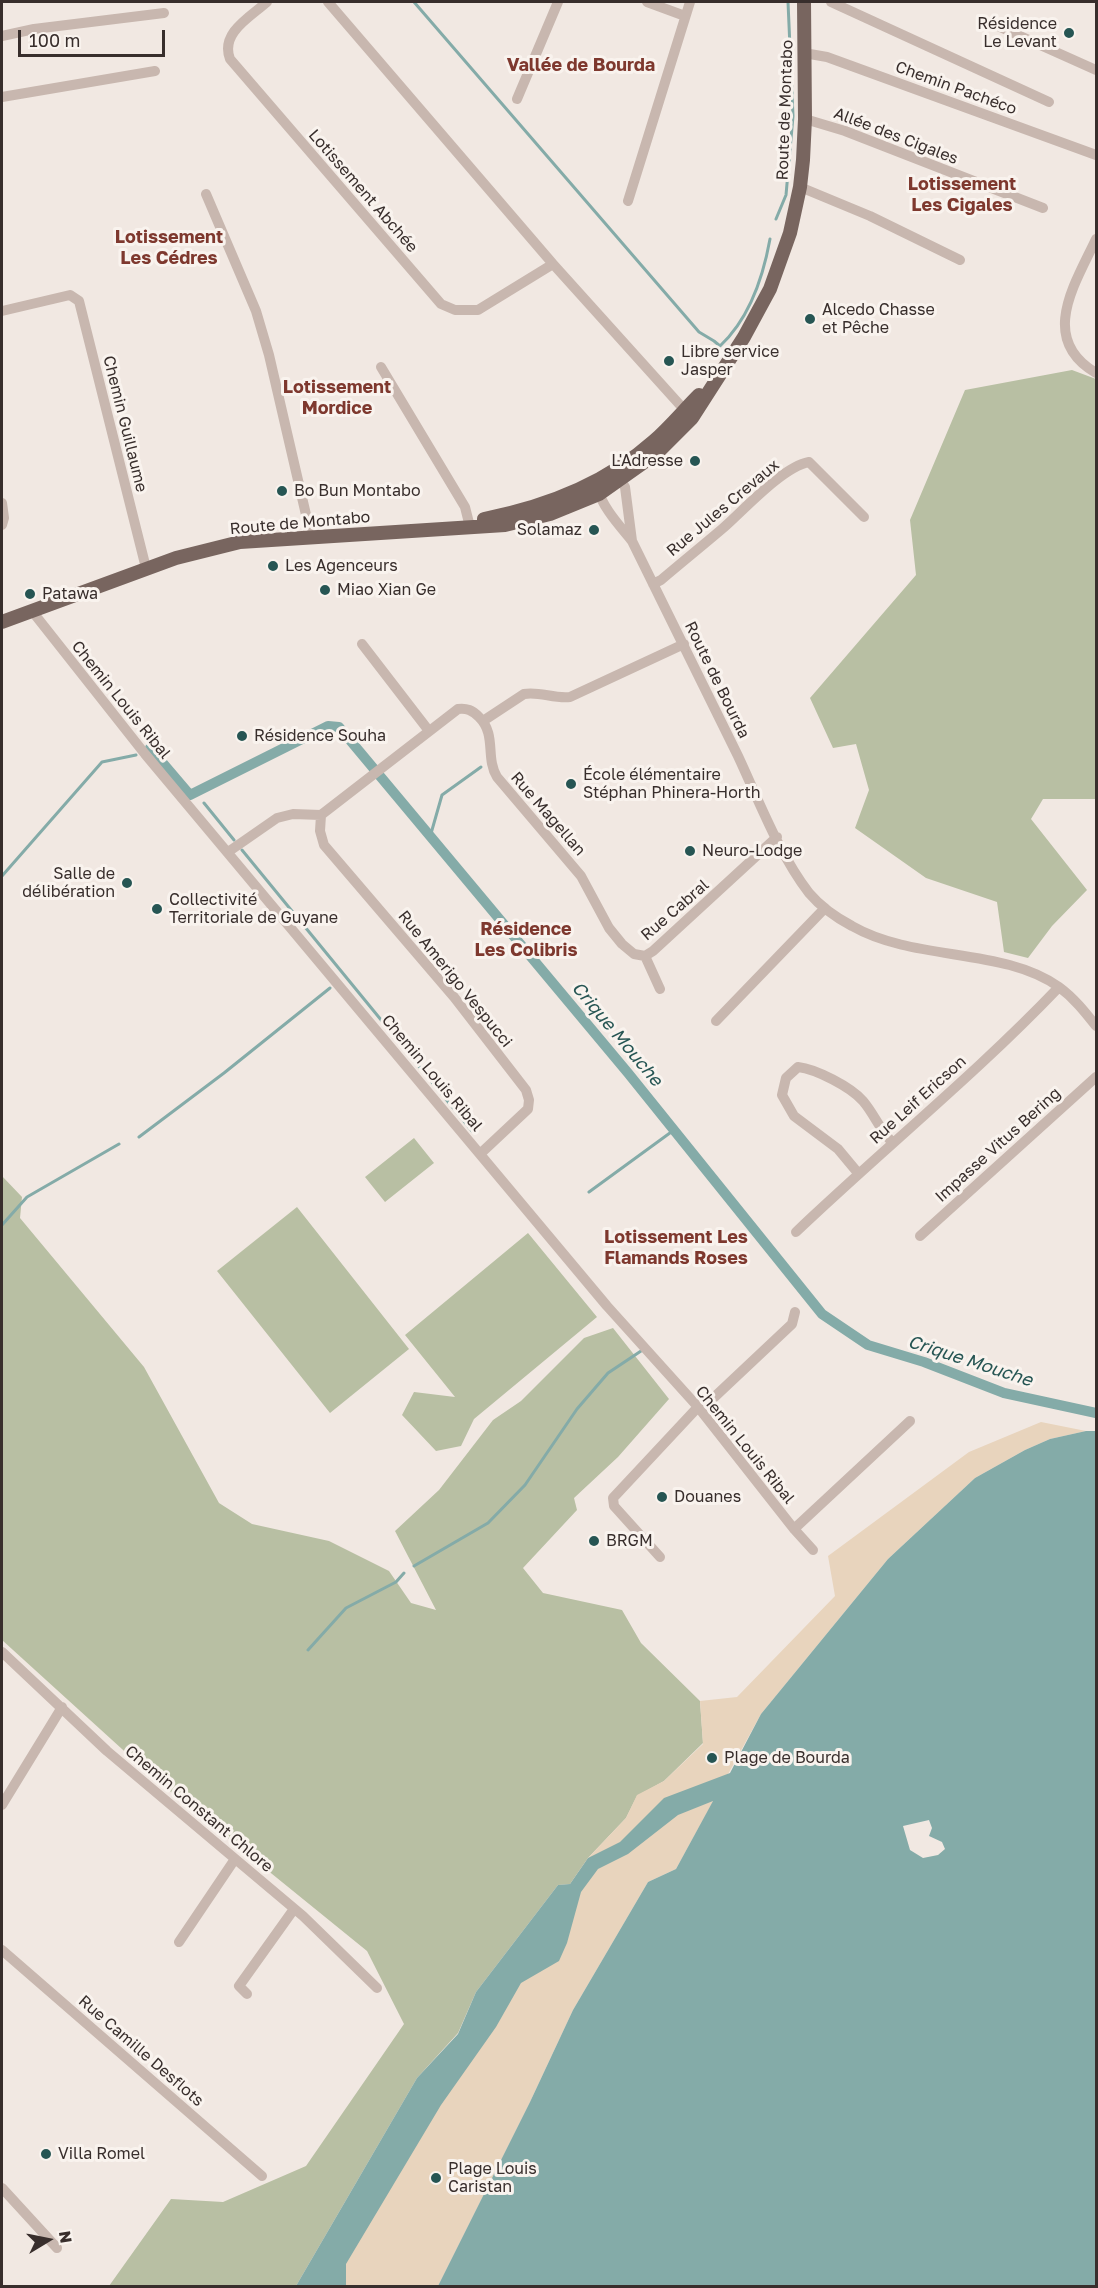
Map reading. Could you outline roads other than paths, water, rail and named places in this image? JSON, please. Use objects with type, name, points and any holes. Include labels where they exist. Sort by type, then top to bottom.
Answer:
[{"type":"main road","name":"Route de Montabo","points":[[2,622],[146,568],[240,542],[505,525],[550,514],[657,453],[717,381],[744,337],[770,289],[790,233],[800,187],[805,119],[804,2]]},
{"type":"street","name":"Lotissement Abchée","points":[[267,2],[229,37],[227,46],[230,59],[441,304],[455,310],[478,310],[553,264]]},
{"type":"street","points":[[328,2],[553,264],[688,415]]},
{"type":"street","points":[[517,99],[558,2]]},
{"type":"street","points":[[647,2],[684,16]]},
{"type":"street","points":[[628,201],[690,2]]},
{"type":"street","points":[[831,2],[1048,102]]},
{"type":"street","points":[[2,36],[34,29],[165,13]]},
{"type":"street","points":[[1000,27],[1096,70]]},
{"type":"street","name":"Chemin Pachéco","points":[[804,53],[827,57],[1096,155]]},
{"type":"street","points":[[2,97],[155,71]]},
{"type":"street","name":"Allée des Cigales","points":[[805,119],[845,132],[1043,208]]},
{"type":"street","points":[[800,187],[870,216],[960,260]]},
{"type":"street","points":[[206,194],[256,311],[269,355],[307,519],[309,537]]},
{"type":"street","points":[[1096,240],[1069,298],[1064,321],[1072,351],[1082,365],[1096,373]]},
{"type":"street","name":"Chemin Guillaume","points":[[2,310],[66,296],[73,296],[79,301],[146,568]]},
{"type":"street","points":[[381,367],[465,507],[470,527]]},
{"type":"street","name":"Rue Jules Crevaux","points":[[653,584],[661,580],[765,490],[800,463],[809,462],[864,518]]},
{"type":"street","name":"Route de Bourda","points":[[618,476],[625,487],[632,541]]},
{"type":"street","name":"Route de Bourda","points":[[597,487],[614,519],[632,541],[777,837],[810,894],[825,908],[853,927],[908,948],[996,963],[1028,971],[1059,987],[1077,1002],[1096,1026]]},
{"type":"street","points":[[2,503],[4,518],[2,525]]},
{"type":"street","name":"Chemin Louis Ribal","points":[[32,611],[145,754],[607,1306],[698,1407],[813,1550]]},
{"type":"street","points":[[362,644],[429,731]]},
{"type":"street","points":[[228,852],[277,818],[293,814],[321,815],[458,709],[466,708],[483,721],[524,694],[570,697],[684,644]]},
{"type":"street","name":"Rue Magellan","points":[[483,721],[491,736],[492,768],[497,777],[581,876],[609,928],[622,944],[634,954],[645,956]]},
{"type":"street","name":"Rue Amerigo Vespucci","points":[[321,815],[320,831],[324,844],[454,997],[526,1090],[529,1100],[528,1109],[480,1154]]},
{"type":"street","name":"Rue Cabral","points":[[645,956],[720,891],[777,837]]},
{"type":"street","points":[[716,1021],[822,914],[825,908]]},
{"type":"street","points":[[645,956],[660,989]]},
{"type":"street","name":"Rue Leif Ericson","points":[[796,1232],[858,1173],[1012,1036],[1059,987]]},
{"type":"street","points":[[858,1173],[838,1149],[794,1116],[782,1095],[786,1078],[792,1072],[798,1067],[811,1068],[863,1100],[883,1133],[893,1143]]},
{"type":"street","name":"Impasse Vitus Bering","points":[[920,1236],[1096,1077]]},
{"type":"street","points":[[660,1557],[614,1506],[613,1498],[698,1407],[707,1404],[792,1324],[795,1312]]},
{"type":"street","points":[[794,1529],[910,1421]]},
{"type":"street","name":"Chemin Constant Chlore","points":[[2,1652],[63,1707],[107,1751],[294,1909],[377,1988]]},
{"type":"street","points":[[2,1805],[63,1707]]},
{"type":"street","points":[[179,1942],[235,1859]]},
{"type":"street","points":[[246,1994],[239,1986],[294,1909]]},
{"type":"street","name":"Rue Camille Desflots","points":[[2,1950],[262,2175]]},
{"type":"street","points":[[2,2188],[57,2248]]},
{"type":"water","points":[[1096,1431],[1096,2286],[438,2286],[573,2010],[648,1882],[676,1869],[713,1801],[678,1815],[628,1854],[598,1869],[581,1892],[567,1943],[559,1961],[521,1983],[496,2027],[441,2105],[346,2264],[346,2286],[296,2286],[417,2078],[458,2034],[476,1992],[558,1885],[570,1884],[588,1858],[620,1842],[664,1798],[730,1773],[761,1714],[888,1559],[975,1478],[1050,1439]],"holes":[[[929,1820],[932,1828],[929,1836],[942,1842],[945,1849],[938,1855],[923,1858],[910,1850],[903,1826]]]},
{"type":"waterway","points":[[414,2],[699,332],[720,346],[747,311],[759,283],[770,239]]},
{"type":"waterway","points":[[776,219],[786,195],[793,116],[788,2]]},
{"type":"waterway","name":"Crique Mouche","points":[[150,748],[190,795],[328,726],[339,727],[628,1073],[822,1314],[868,1345],[924,1362],[1004,1393],[1096,1413]]},
{"type":"waterway","name":"Crique Mouche","points":[[2,876],[102,762],[136,755]]},
{"type":"waterway","points":[[430,837],[442,795],[481,767]]},
{"type":"waterway","points":[[204,803],[234,840]]},
{"type":"waterway","points":[[242,850],[472,1131]]},
{"type":"waterway","points":[[139,1137],[224,1073],[330,988]]},
{"type":"waterway","points":[[589,1192],[674,1130]]},
{"type":"waterway","points":[[2,1225],[27,1197],[119,1144]]},
{"type":"waterway","points":[[414,1566],[488,1523],[525,1485],[577,1409],[608,1373],[641,1351]]},
{"type":"waterway","points":[[308,1650],[346,1608],[396,1582],[404,1573]]},
{"type":"place","name":"Résidence Le Levant","points":[[1069,33]]},
{"type":"place","name":"Alcedo Chasse et Pêche","points":[[810,319]]},
{"type":"place","name":"Libre service Jasper","points":[[669,361]]},
{"type":"place","name":"L'Adresse","points":[[695,461]]},
{"type":"place","name":"Bo Bun Montabo","points":[[282,491]]},
{"type":"place","name":"Solamaz","points":[[594,530]]},
{"type":"place","name":"Les Agenceurs","points":[[273,566]]},
{"type":"place","name":"Miao Xian Ge","points":[[325,590]]},
{"type":"place","name":"Patawa","points":[[30,594]]},
{"type":"place","name":"Résidence Souha","points":[[242,736]]},
{"type":"place","name":"École élémentaire Stéphan Phinera-Horth","points":[[571,784]]},
{"type":"place","name":"Neuro-Lodge","points":[[690,851]]},
{"type":"place","name":"Salle de délibération","points":[[127,883]]},
{"type":"place","name":"Collectivité Territoriale de Guyane","points":[[157,909]]},
{"type":"place","name":"Douanes","points":[[662,1497]]},
{"type":"place","name":"BRGM","points":[[594,1541]]},
{"type":"place","name":"Plage de Bourda","points":[[712,1758]]},
{"type":"place","name":"Villa Romel","points":[[46,2154]]},
{"type":"place","name":"Plage Louis Caristan","points":[[436,2178]]},
{"type":"district","name":"Vallée de Bourda","points":[[581,65]]},
{"type":"district","name":"Lotissement Les Cigales","points":[[962,194]]},
{"type":"district","name":"Lotissement Les Cédres","points":[[169,247]]},
{"type":"district","name":"Lotissement Mordice","points":[[337,397]]},
{"type":"district","name":"Résidence Les Colibris","points":[[526,939]]},
{"type":"district","name":"Lotissement Les Flamands Roses","points":[[676,1247]]}]
